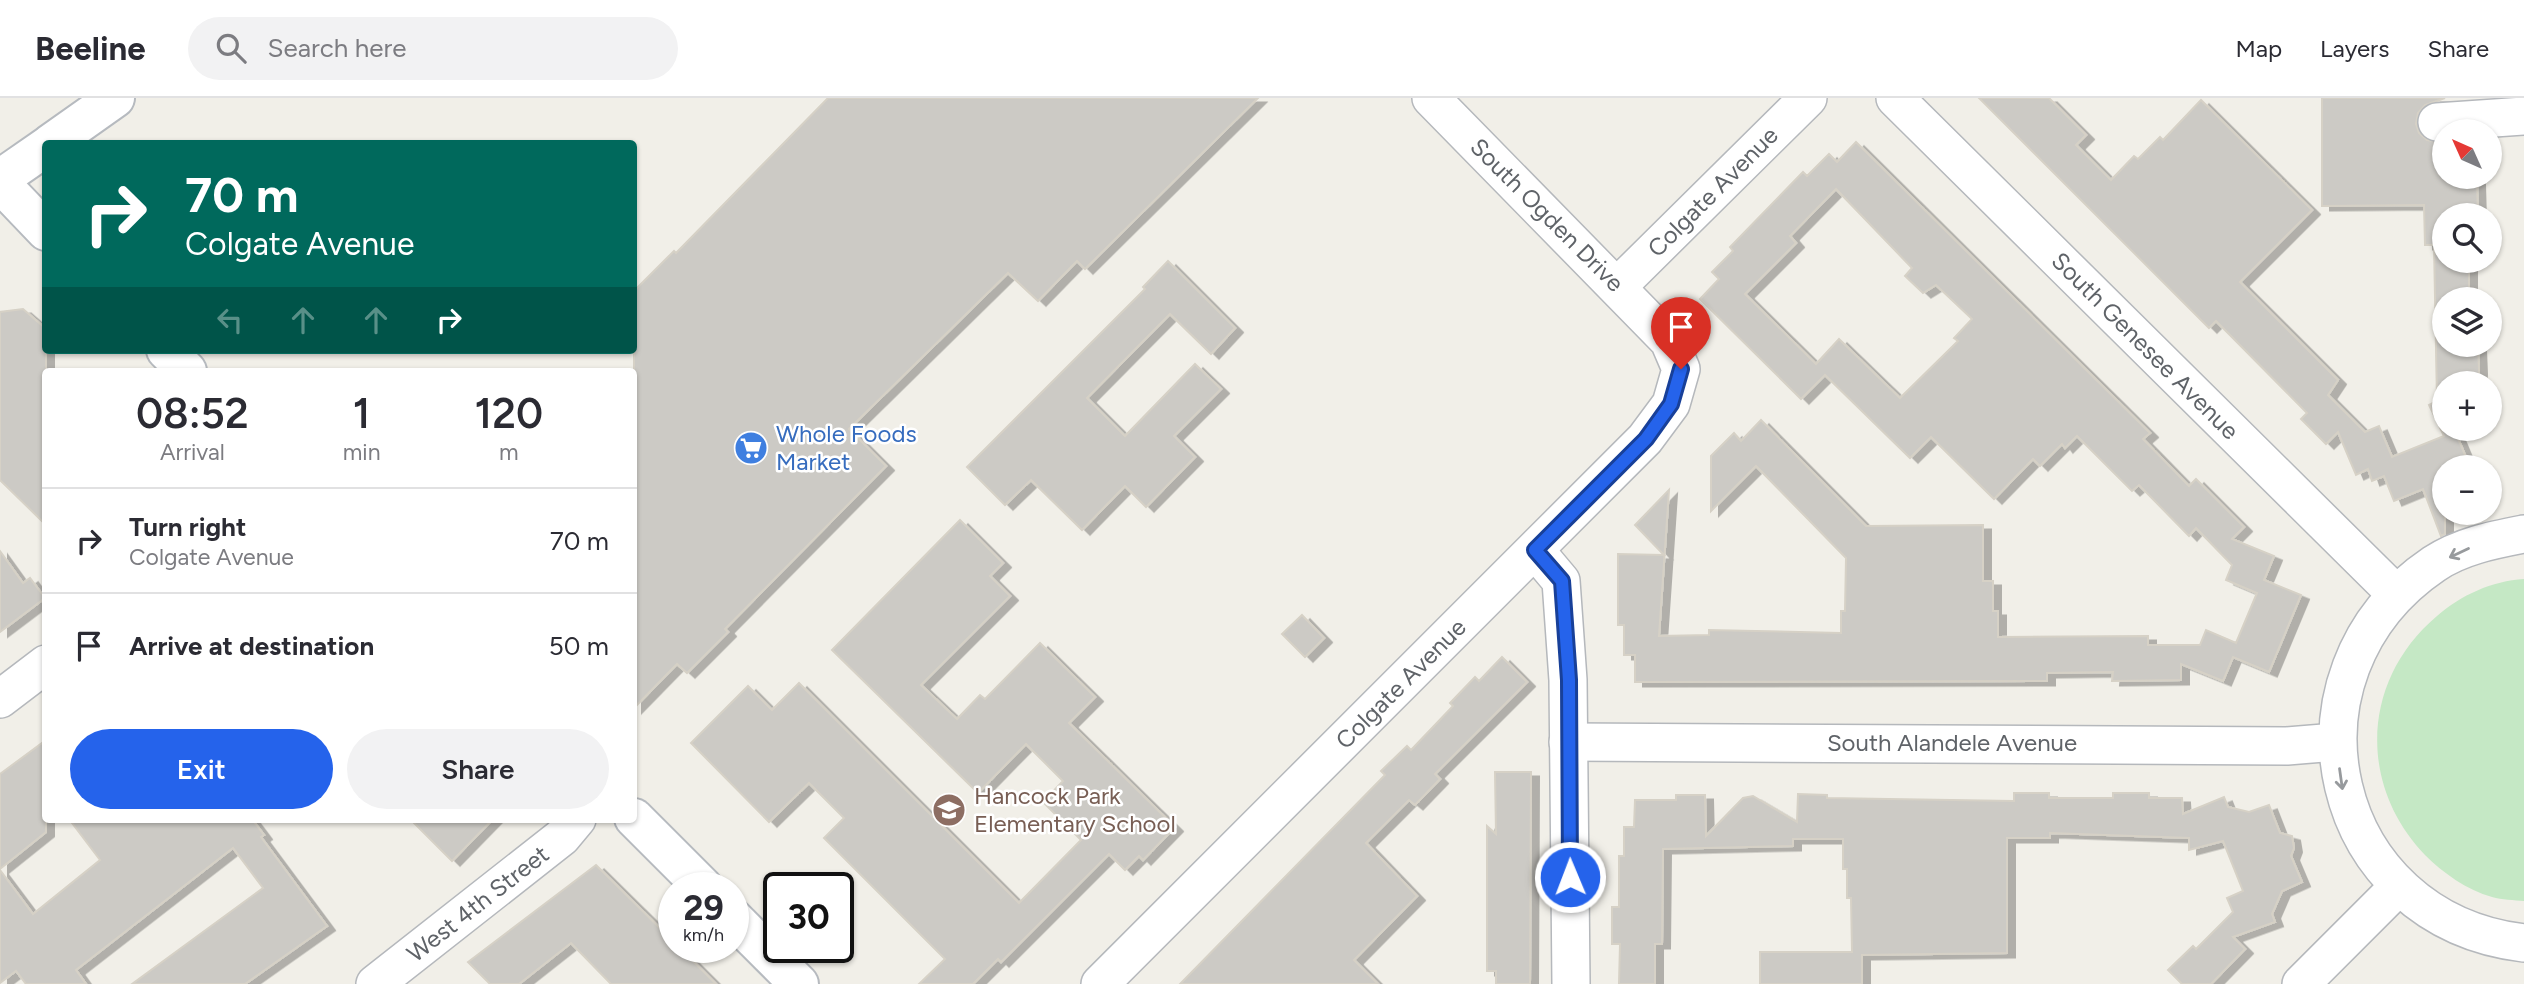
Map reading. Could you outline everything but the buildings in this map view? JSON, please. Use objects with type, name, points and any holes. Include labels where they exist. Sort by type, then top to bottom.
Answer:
[{"type":"main road","points":[[56,140],[115,98]]},
{"type":"main road","points":[[42,150],[0,181],[42,227]]},
{"type":"main road","points":[[170,354],[184,368]]},
{"type":"main road","points":[[637,821],[688,872]]},
{"type":"main road","points":[[749,934],[799,984]]},
{"type":"street","name":"South Ogden Drive","points":[[1431,98],[1669,341],[1681,369]]},
{"type":"street","name":"Colgate Avenue","points":[[1618,286],[1808,98]]},
{"type":"street","name":"South Genesee Avenue","points":[[1895,98],[2396,594]]},
{"type":"street","points":[[2480,119],[2524,116]]},
{"type":"street","name":"Colgate Avenue","points":[[1100,984],[1646,439],[1671,404],[1681,369]]},
{"type":"street","points":[[2524,534],[2482,542],[2436,563],[2396,594],[2363,638],[2343,688],[2336,742],[2344,796],[2365,845],[2398,887],[2441,919],[2490,939],[2524,943]]},
{"type":"street","points":[[1535,550],[1562,581],[1569,680],[1571,984]]},
{"type":"street","points":[[0,699],[42,667]]},
{"type":"street","name":"South Alandele Avenue","points":[[1568,743],[2287,746],[2336,742]]},
{"type":"street","name":"West 4th Street","points":[[375,984],[562,837],[574,823]]},
{"type":"street","points":[[2301,984],[2398,887]]},
{"type":"green space","points":[[2524,579],[2524,901],[2496,898],[2474,890],[2425,855],[2403,827],[2388,797],[2379,765],[2377,732],[2382,701],[2394,670],[2412,641],[2437,616],[2456,602],[2489,586]]},
{"type":"place","name":"Whole Foods Market","points":[[751,448]]},
{"type":"place","name":"Hancock Park Elementary School","points":[[949,810]]},
{"type":"route","points":[[1570,877],[1569,680],[1562,581],[1535,550],[1646,439],[1671,404],[1681,369]]}]
